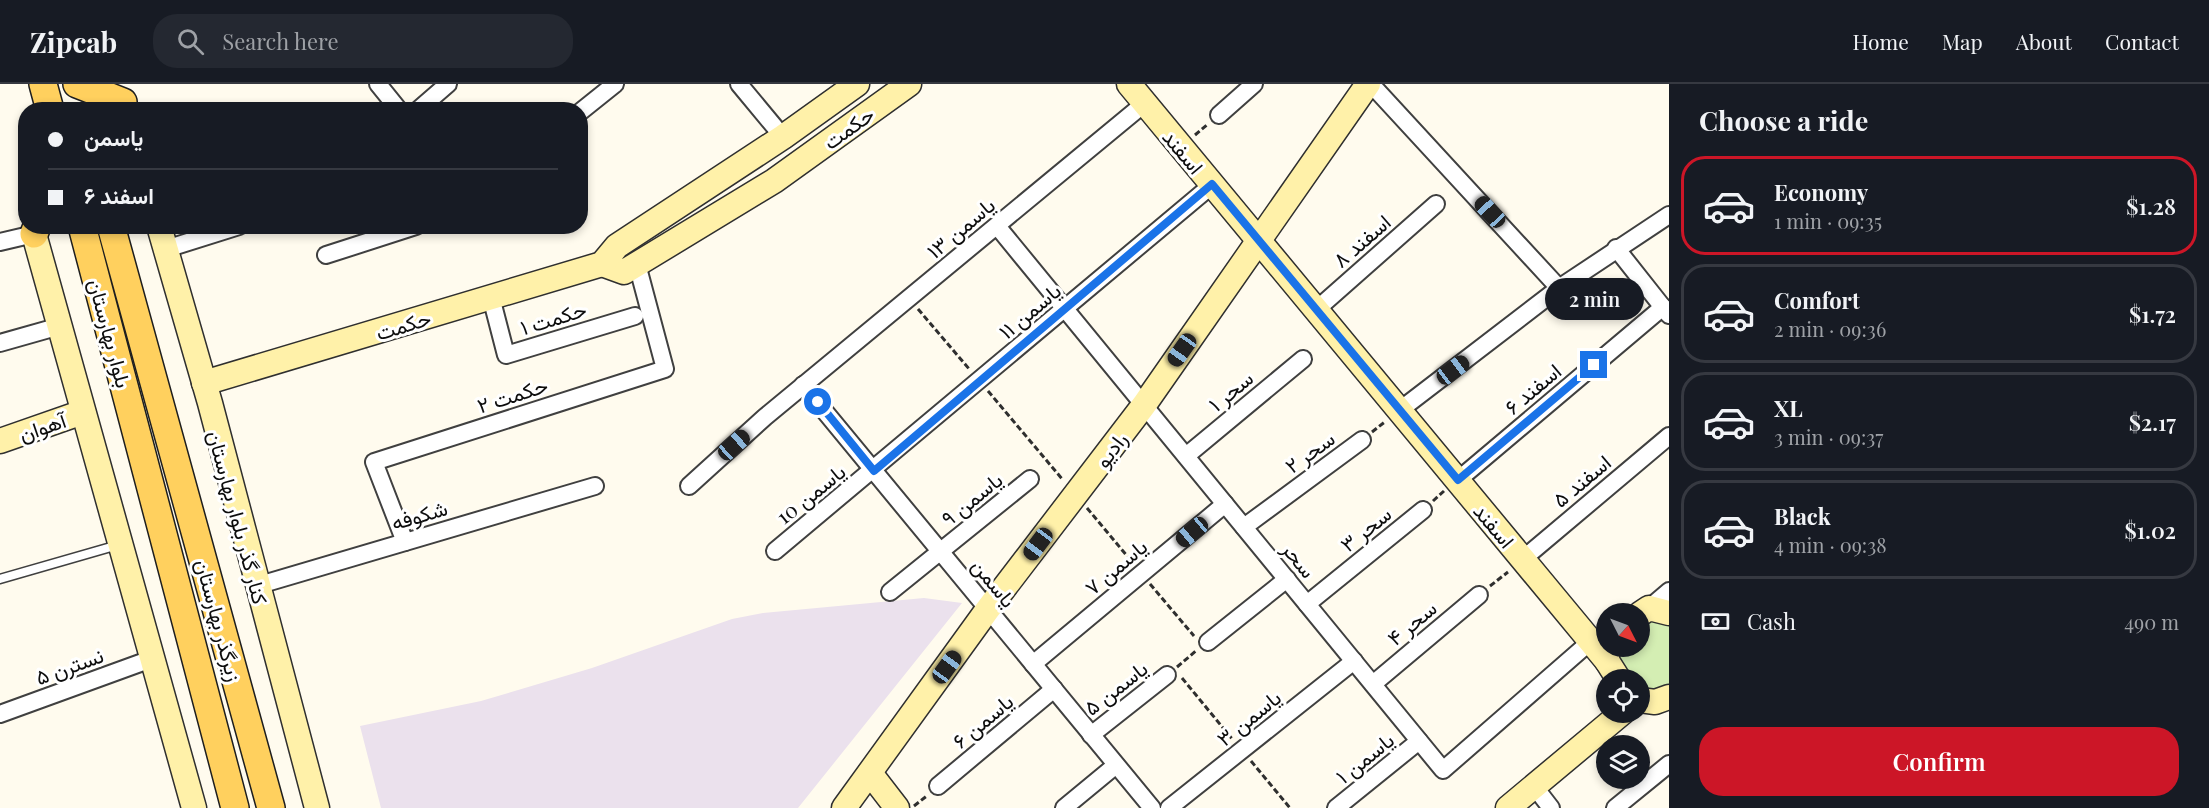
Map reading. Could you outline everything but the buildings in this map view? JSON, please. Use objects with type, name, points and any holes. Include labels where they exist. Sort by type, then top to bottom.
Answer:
[{"type":"main road","points":[[43,84],[48,102]]},
{"type":"main road","points":[[71,84],[76,102]]},
{"type":"main road","points":[[77,84],[122,98]]},
{"type":"main road","name":"بلوار بهارستان","points":[[84,234],[140,440]]},
{"type":"main road","name":"بلوار بهارستان","points":[[113,234],[169,432]]},
{"type":"main road","name":"زیرگذر بهارستان","points":[[169,432],[271,808]]},
{"type":"main road","name":"زیرگذر بهارستان","points":[[140,440],[235,808]]},
{"type":"street","points":[[378,84],[393,102]]},
{"type":"street","points":[[427,102],[448,84]]},
{"type":"street","points":[[588,106],[615,84]]},
{"type":"street","points":[[739,84],[783,137]]},
{"type":"street","name":"حکمت","points":[[204,383],[602,264],[617,246],[783,137],[857,84]]},
{"type":"street","name":"حکمت","points":[[602,264],[624,272],[774,181],[909,84]]},
{"type":"street","name":"اسفند","points":[[1129,84],[1596,645]]},
{"type":"street","points":[[1219,115],[1254,84]]},
{"type":"street","points":[[1369,84],[1559,288]]},
{"type":"street","name":"رادیو","points":[[844,808],[988,609],[1144,405],[1369,84]]},
{"type":"street","name":"یاسمن ۱۳","points":[[689,486],[803,385],[1145,103]]},
{"type":"street","name":"یاسمن ۱۱","points":[[874,471],[1212,184]]},
{"type":"street","name":"اسفند ۸","points":[[1316,310],[1436,204]]},
{"type":"street","points":[[1400,410],[1559,288],[1616,248],[1669,215]]},
{"type":"street","name":"سحر","points":[[997,226],[1443,770],[1606,657]]},
{"type":"street","points":[[0,242],[24,234]]},
{"type":"street","points":[[37,234],[83,412],[154,658],[194,808]]},
{"type":"street","points":[[162,238],[188,234]]},
{"type":"street","points":[[326,255],[391,234]]},
{"type":"street","name":"کنار گذر بلوار بهارستان","points":[[162,238],[204,383],[317,808]]},
{"type":"street","points":[[1616,248],[1666,311]]},
{"type":"street","name":"حکمت ۲","points":[[405,542],[374,462],[665,369],[637,264]]},
{"type":"street","name":"حکمت ۱","points":[[491,297],[506,355],[635,316]]},
{"type":"street","name":"اسفند ۶","points":[[1458,480],[1666,311]]},
{"type":"street","points":[[0,343],[60,326]]},
{"type":"street","name":"سحر ۱","points":[[1186,456],[1303,359]]},
{"type":"street","name":"یاسمن","points":[[803,385],[1152,808]]},
{"type":"street","name":"آهوان","points":[[0,441],[83,412]]},
{"type":"street","name":"اسفند ۵","points":[[1523,559],[1669,436]]},
{"type":"street","name":"سحر ۲","points":[[1244,527],[1362,440]]},
{"type":"street","name":"یاسمن 10","points":[[776,551],[874,471]]},
{"type":"street","name":"یاسمن ۹","points":[[890,592],[1030,479]]},
{"type":"street","name":"شکوفه","points":[[256,585],[595,486]]},
{"type":"street","name":"یاسمن ۷","points":[[1033,664],[1225,504]]},
{"type":"street","name":"سحر ۳","points":[[1307,604],[1423,510]]},
{"type":"street","points":[[1205,644],[1287,579]]},
{"type":"street","points":[[1652,612],[1669,591]]},
{"type":"street","name":"سحر ۴","points":[[1373,684],[1479,595]]},
{"type":"street","name":"نسترن ۵","points":[[0,714],[154,658]]},
{"type":"street","name":"یاسمن ۳","points":[[1169,808],[1354,661]]},
{"type":"street","name":"یاسمن ۵","points":[[1091,735],[1167,675]]},
{"type":"street","name":"یاسمن ۶","points":[[938,786],[1054,689]]},
{"type":"street","points":[[1650,701],[1655,702],[1669,697]]},
{"type":"street","points":[[1508,808],[1610,723]]},
{"type":"street","name":"یاسمن ۱","points":[[1336,808],[1419,741]]},
{"type":"street","points":[[1615,808],[1669,764]]},
{"type":"street","points":[[1064,808],[1116,765]]},
{"type":"street","points":[[870,773],[897,808]]},
{"type":"street","points":[[1534,786],[1551,808]]},
{"type":"lane","points":[[0,579],[121,544]]},
{"type":"path","points":[[1182,147],[1219,115]]},
{"type":"path","points":[[909,298],[1205,644],[1167,675]]},
{"type":"path","name":"سحر ۲","points":[[1362,440],[1400,410]]},
{"type":"path","points":[[1423,510],[1458,480]]},
{"type":"path","points":[[1479,595],[1523,559]]},
{"type":"path","points":[[912,808],[938,786]]},
{"type":"shaded area","points":[[924,598],[962,603],[798,808],[381,808],[360,726],[481,701],[592,668],[732,619],[763,613]]},
{"type":"green space","points":[[1650,619],[1669,622],[1669,688],[1650,690],[1650,669],[1623,669],[1617,657],[1650,657]]},
{"type":"route","points":[[818,402],[874,471],[1212,184],[1458,480],[1594,365]]}]
